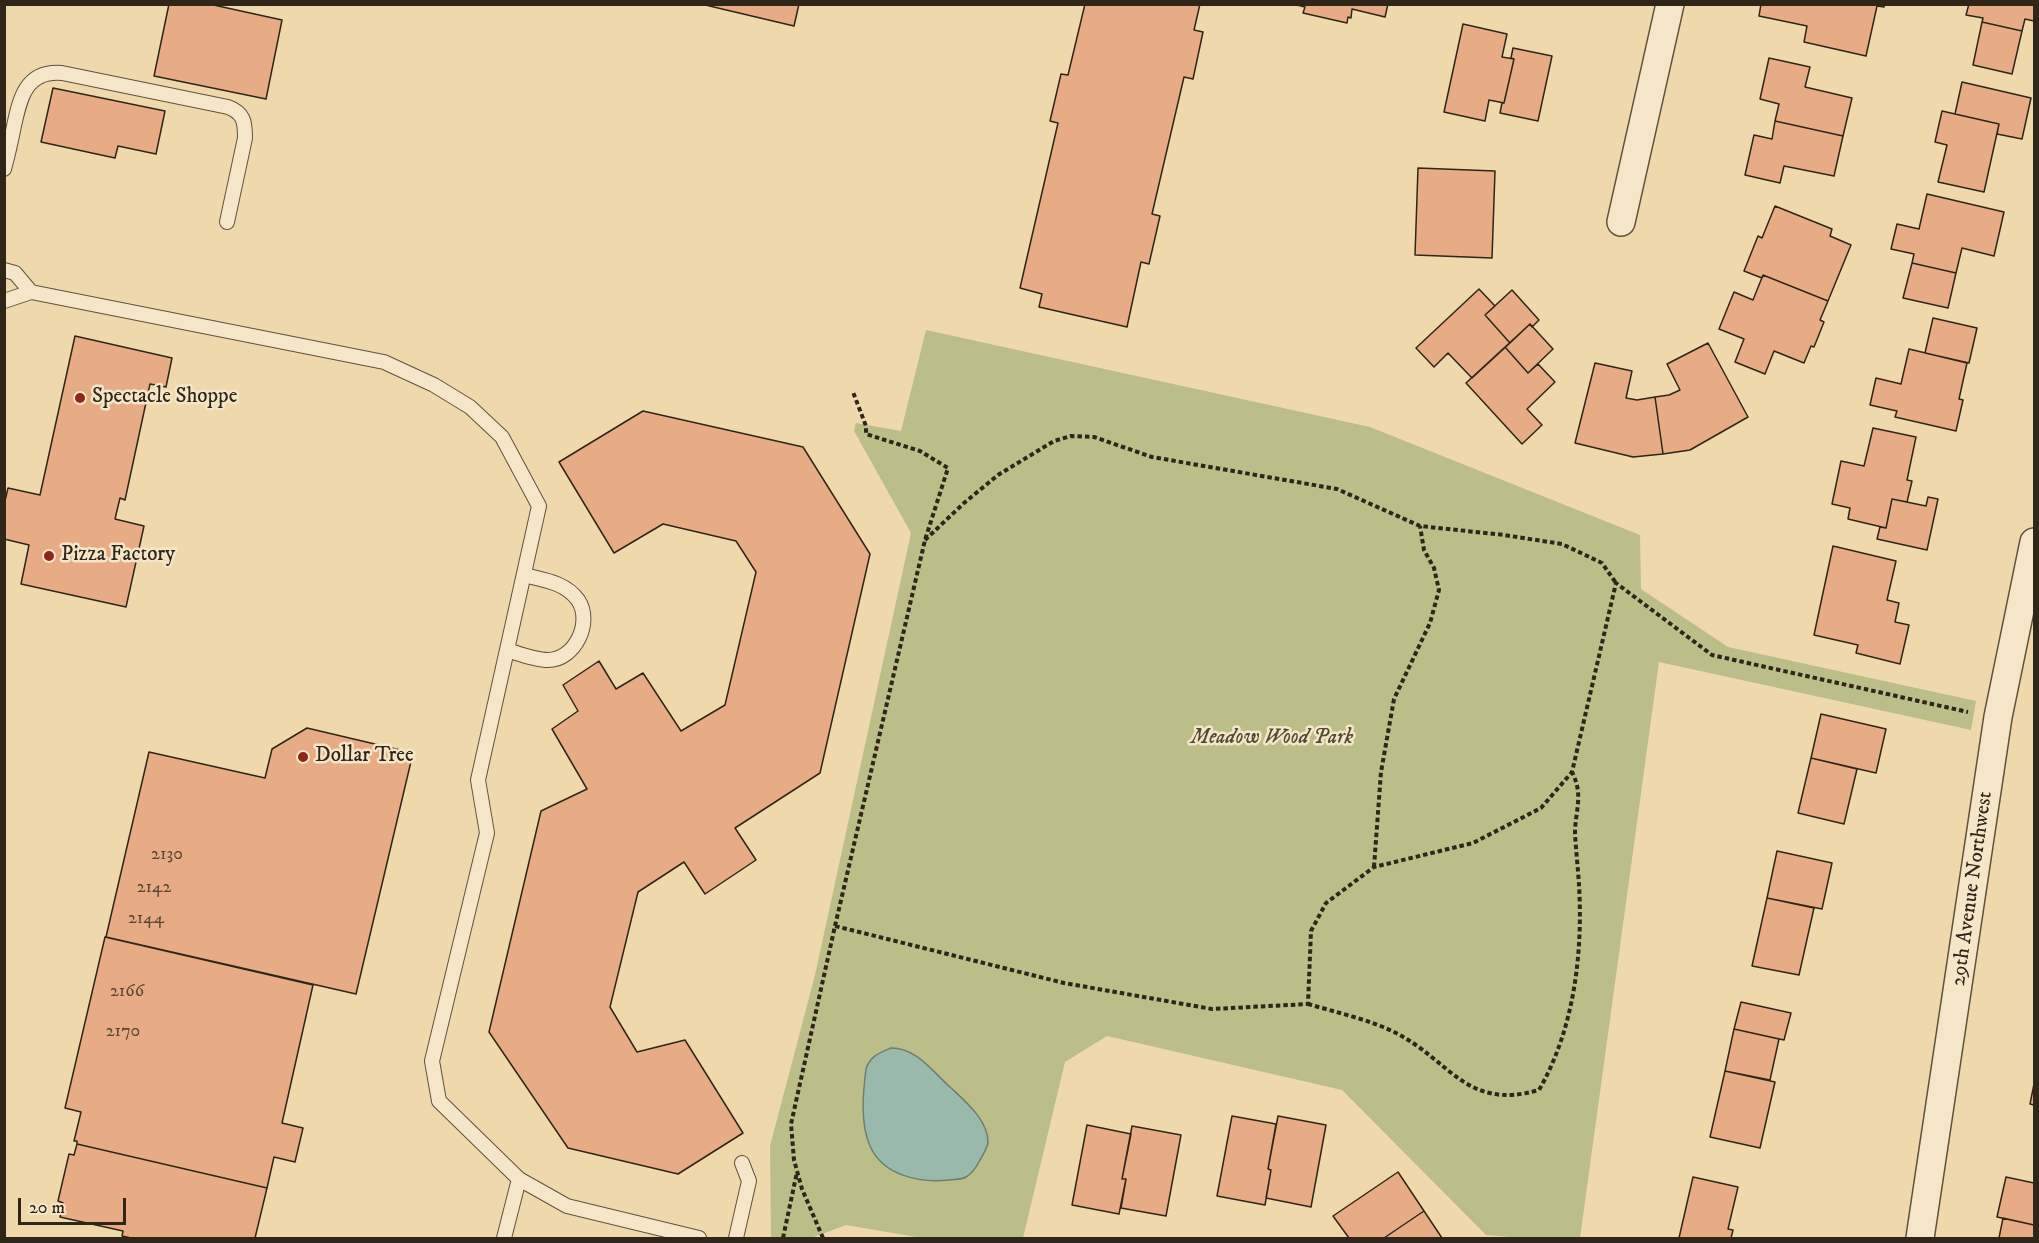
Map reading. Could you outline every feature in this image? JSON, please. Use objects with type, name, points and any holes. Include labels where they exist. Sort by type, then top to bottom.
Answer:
[{"type":"street","points":[[1621,222],[1670,4]]},
{"type":"street","name":"29th Avenue Northwest","points":[[1920,1239],[1998,717],[2034,542]]},
{"type":"lane","points":[[4,169],[20,100],[34,79],[43,75],[62,73],[228,107],[242,116],[246,138],[226,222]]},
{"type":"lane","points":[[4,270],[15,273],[31,292]]},
{"type":"lane","points":[[4,301],[31,292],[384,362],[434,386],[470,407],[502,437],[539,506],[478,780],[487,833],[432,1061],[439,1101],[519,1179],[567,1206],[699,1239]]},
{"type":"lane","points":[[507,650],[549,660],[563,657],[573,649],[580,637],[582,608],[577,598],[556,583],[524,575]]},
{"type":"lane","points":[[736,1239],[749,1181],[742,1163]]},
{"type":"lane","points":[[504,1239],[519,1179]]},
{"type":"path","points":[[823,1239],[797,1171],[791,1124],[924,540],[948,468],[920,451],[866,434],[866,426],[853,392]]},
{"type":"path","points":[[924,540],[998,475],[1054,441],[1071,436],[1094,437],[1152,457],[1337,489],[1420,526],[1562,544],[1602,563],[1616,583],[1712,655],[1998,717]]},
{"type":"path","points":[[1374,867],[1381,772],[1394,699],[1430,623],[1439,590],[1434,568],[1424,550],[1420,526]]},
{"type":"path","points":[[1308,1004],[1311,931],[1326,903],[1374,867],[1473,843],[1541,808],[1572,772],[1616,583]]},
{"type":"path","points":[[835,926],[1064,983],[1212,1009],[1308,1004],[1396,1033],[1477,1090],[1496,1095],[1521,1095],[1539,1090],[1559,1045],[1573,994],[1579,958],[1579,887],[1575,833],[1578,785],[1572,772]]},
{"type":"path","points":[[783,1239],[797,1171]]},
{"type":"green space","name":"Meadow Wood Park","points":[[926,330],[1370,427],[1640,535],[1641,589],[1728,647],[1976,701],[1971,730],[1659,662],[1580,1238],[1521,1238],[1486,1235],[1342,1090],[1107,1036],[1065,1062],[1023,1238],[922,1238],[846,1225],[811,1238],[771,1238],[770,1146],[815,975],[911,533],[854,431],[856,423],[901,431]]},
{"type":"shaded area","points":[[891,1048],[909,1052],[924,1062],[969,1105],[980,1119],[985,1127],[988,1143],[971,1174],[960,1179],[938,1181],[915,1178],[893,1171],[876,1156],[870,1146],[865,1128],[863,1098],[866,1069],[873,1058]]},
{"type":"building","points":[[169,4],[209,4],[282,20],[266,99],[154,76]]},
{"type":"building","points":[[701,4],[799,4],[794,26]]},
{"type":"building","points":[[1085,4],[1200,4],[1194,30],[1203,32],[1193,79],[1184,77],[1152,214],[1160,216],[1149,264],[1141,262],[1127,327],[1039,307],[1042,294],[1020,288],[1058,123],[1050,121],[1061,74],[1068,75]]},
{"type":"building","points":[[1293,4],[1388,4],[1385,17],[1352,9],[1351,18],[1348,17],[1347,23],[1303,13],[1305,7]]},
{"type":"building","points":[[1761,4],[1885,4],[1884,7],[1877,6],[1866,56],[1804,42],[1807,26],[1759,16]]},
{"type":"building","points":[[1969,4],[2034,4],[2034,21],[2025,19],[2022,31],[1982,22],[1983,18],[1966,15]]},
{"type":"building","points":[[1982,22],[2022,31],[2012,74],[1973,65]]},
{"type":"building","points":[[1463,24],[1507,34],[1502,57],[1514,59],[1504,103],[1489,100],[1485,121],[1444,112]]},
{"type":"building","points":[[1513,48],[1552,56],[1538,121],[1500,113],[1514,59],[1511,58]]},
{"type":"building","points":[[1769,58],[1810,67],[1805,87],[1852,98],[1843,136],[1775,121],[1779,104],[1760,99]]},
{"type":"building","points":[[1962,82],[2031,98],[2022,139],[1997,134],[1999,124],[1955,114]]},
{"type":"building","points":[[53,88],[165,111],[156,154],[118,146],[115,158],[41,142]]},
{"type":"building","points":[[1942,111],[1999,124],[1984,192],[1938,182],[1947,145],[1935,142]]},
{"type":"building","points":[[1775,121],[1843,136],[1834,176],[1784,166],[1780,183],[1745,175],[1754,135],[1772,139]]},
{"type":"building","points":[[1418,168],[1495,171],[1492,258],[1415,255]]},
{"type":"building","points":[[1927,194],[2004,212],[1994,256],[1962,248],[1956,273],[1912,263],[1914,254],[1891,249],[1897,224],[1919,229]]},
{"type":"building","points":[[1775,206],[1832,229],[1830,236],[1851,245],[1828,301],[1763,275],[1762,278],[1744,271],[1758,236],[1762,238]]},
{"type":"building","points":[[1912,263],[1956,273],[1948,308],[1903,298]]},
{"type":"building","points":[[1763,275],[1828,301],[1820,320],[1824,322],[1814,347],[1811,346],[1804,363],[1774,351],[1765,374],[1735,362],[1744,339],[1719,329],[1734,292],[1753,300]]},
{"type":"building","points":[[1479,289],[1495,306],[1485,315],[1510,343],[1472,378],[1448,353],[1434,367],[1416,348]]},
{"type":"building","points":[[1512,290],[1539,320],[1532,327],[1530,324],[1510,343],[1485,315]]},
{"type":"building","points":[[1933,318],[1977,328],[1969,363],[1925,353]]},
{"type":"building","points":[[1530,324],[1553,349],[1528,373],[1505,347]]},
{"type":"building","points":[[75,336],[172,358],[166,387],[150,384],[125,500],[120,498],[115,519],[144,526],[126,607],[21,584],[29,545],[4,539],[4,505],[8,488],[40,495]]},
{"type":"building","points":[[1708,343],[1748,417],[1690,450],[1663,454],[1655,397],[1669,395],[1680,390],[1667,364]]},
{"type":"building","points":[[1505,347],[1528,373],[1538,364],[1555,382],[1527,409],[1542,425],[1522,444],[1466,383]]},
{"type":"building","points":[[1909,349],[1967,363],[1959,399],[1963,400],[1956,431],[1895,417],[1897,411],[1870,405],[1876,378],[1901,384]]},
{"type":"building","points":[[1595,363],[1632,371],[1626,398],[1637,400],[1655,397],[1663,454],[1633,457],[1575,443]]},
{"type":"building","points":[[643,411],[803,447],[870,554],[820,773],[735,828],[756,860],[705,894],[684,862],[638,892],[610,1007],[637,1052],[685,1040],[743,1133],[678,1174],[568,1148],[489,1032],[541,811],[587,789],[552,729],[578,711],[563,685],[599,661],[616,689],[643,673],[681,731],[725,705],[756,572],[736,541],[663,524],[614,553],[559,462]]},
{"type":"building","points":[[1873,428],[1916,437],[1907,480],[1912,481],[1907,502],[1892,499],[1886,528],[1848,519],[1850,508],[1832,504],[1841,461],[1864,466]]},
{"type":"building","points":[[1928,497],[1938,499],[1927,550],[1877,539],[1880,527],[1886,528],[1892,499],[1926,506]]},
{"type":"building","points":[[1833,546],[1896,561],[1887,600],[1899,603],[1895,622],[1909,625],[1900,664],[1856,653],[1858,645],[1814,635]]},
{"type":"building","points":[[1821,714],[1886,729],[1876,773],[1811,758]]},
{"type":"building","points":[[307,728],[413,753],[356,994],[106,937],[149,752],[265,778],[272,749]]},
{"type":"building","points":[[1811,758],[1857,769],[1844,824],[1798,813]]},
{"type":"building","points":[[1777,851],[1832,863],[1822,909],[1767,898]]},
{"type":"building","points":[[1767,898],[1814,908],[1799,975],[1752,966]]},
{"type":"building","points":[[105,937],[313,985],[282,1123],[303,1128],[295,1162],[274,1157],[267,1188],[77,1144],[77,1141],[74,1141],[81,1112],[65,1108]]},
{"type":"building","points":[[1741,1002],[1791,1013],[1784,1040],[1734,1029]]},
{"type":"building","points":[[1734,1029],[1779,1039],[1770,1080],[1725,1071]]},
{"type":"building","points":[[1725,1071],[1775,1082],[1760,1148],[1710,1137]]},
{"type":"building","points":[[2034,1084],[2034,1105],[2030,1104]]},
{"type":"building","points":[[1232,1116],[1276,1124],[1268,1169],[1271,1170],[1265,1205],[1217,1196]]},
{"type":"building","points":[[1278,1116],[1326,1125],[1311,1207],[1266,1198],[1271,1170],[1268,1169]]},
{"type":"building","points":[[1087,1125],[1131,1134],[1122,1179],[1126,1179],[1119,1214],[1072,1205]]},
{"type":"building","points":[[1132,1126],[1181,1135],[1166,1216],[1121,1208],[1126,1179],[1122,1179]]},
{"type":"building","points":[[77,1144],[267,1188],[255,1238],[131,1238],[122,1236],[123,1231],[60,1217],[63,1203],[58,1201],[69,1154],[74,1155]]},
{"type":"building","points":[[1398,1172],[1424,1211],[1384,1238],[1349,1238],[1333,1216]]},
{"type":"building","points":[[1693,1177],[1738,1187],[1728,1229],[1733,1230],[1731,1238],[1679,1238]]},
{"type":"building","points":[[2006,1177],[2034,1183],[2034,1225],[1997,1217]]},
{"type":"building","points":[[1424,1211],[1442,1238],[1384,1238]]},
{"type":"building","points":[[2003,1218],[2034,1225],[2034,1238],[1999,1238]]},
{"type":"place","name":"Spectacle Shoppe","points":[[80,398]]},
{"type":"place","name":"Pizza Factory","points":[[49,556]]},
{"type":"place","name":"Dollar Tree","points":[[303,757]]}]
